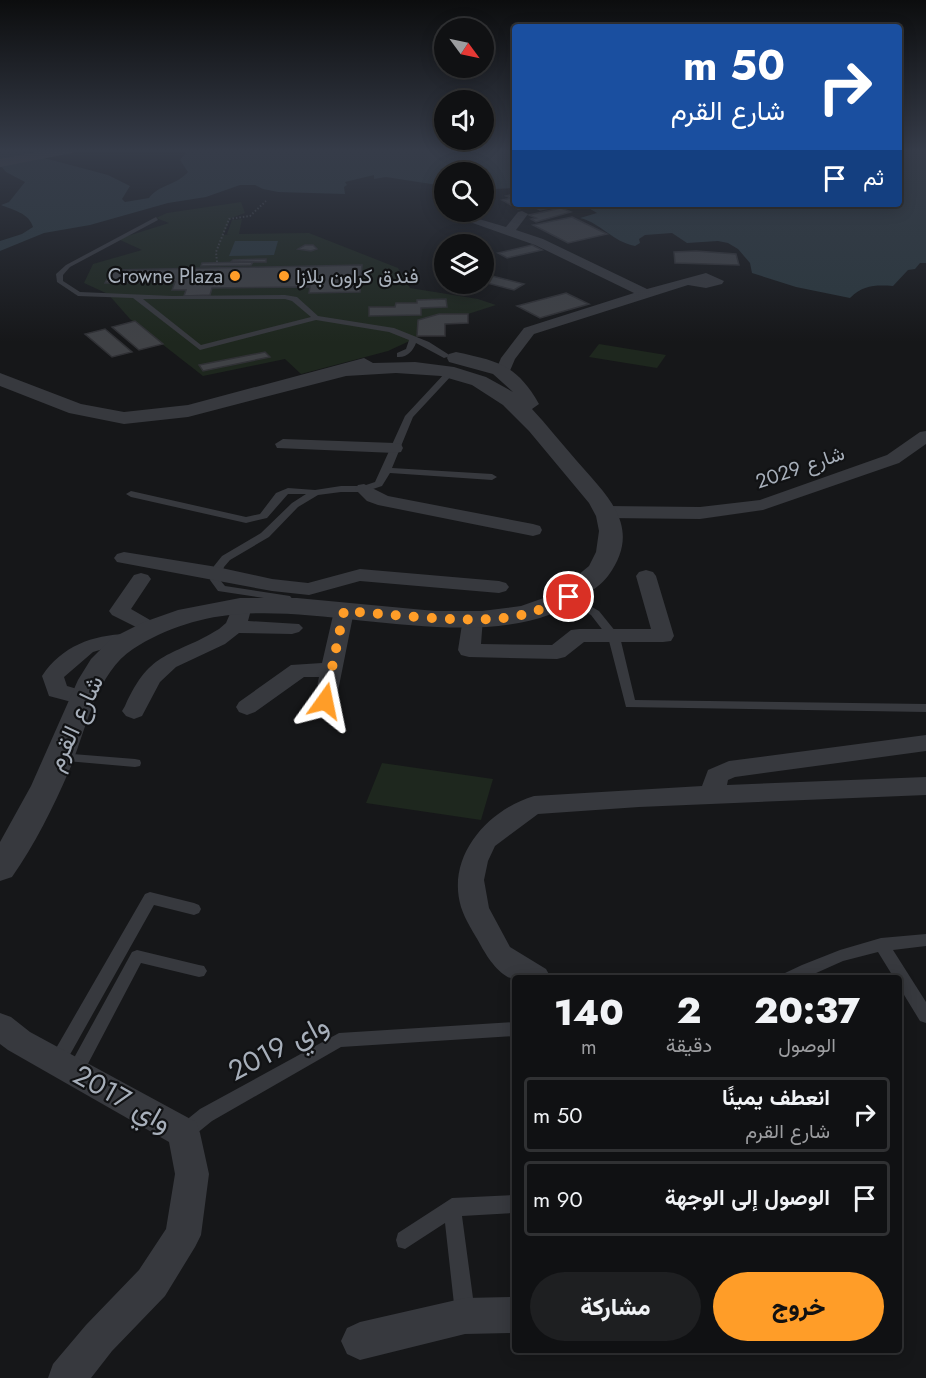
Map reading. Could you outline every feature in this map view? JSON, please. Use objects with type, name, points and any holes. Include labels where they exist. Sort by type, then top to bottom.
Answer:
[{"type":"street","points":[[509,232],[522,214]]},
{"type":"street","points":[[478,222],[539,242],[645,294]]},
{"type":"street","points":[[471,378],[482,378],[492,373],[495,367],[508,358],[529,331],[535,328],[687,281],[698,281]]},
{"type":"street","points":[[0,379],[76,409],[124,418],[188,411],[400,355],[439,363],[495,367],[520,387],[532,411],[530,420]]},
{"type":"street","points":[[346,370],[439,363],[500,392],[530,420],[608,512]]},
{"type":"street","name":"2029 شارع","points":[[608,512],[700,513],[763,505],[893,459],[926,436]]},
{"type":"street","points":[[283,444],[395,448]]},
{"type":"street","points":[[364,489],[373,497],[384,501],[533,530]]},
{"type":"street","name":"شارع القرم","points":[[0,867],[17,845],[60,757],[90,680],[118,646],[138,634],[204,611],[238,617],[259,604],[293,618],[344,611],[504,618],[548,607],[582,590],[604,566],[612,538],[608,512]]},
{"type":"street","points":[[124,558],[217,573],[272,585],[309,589],[342,578],[360,575],[499,587]]},
{"type":"street","points":[[473,618],[469,650],[557,652],[579,635],[663,636],[645,576]]},
{"type":"street","points":[[83,698],[57,691],[53,676],[78,651],[101,640],[138,634],[119,610],[141,579]]},
{"type":"street","points":[[325,701],[344,611]]},
{"type":"street","points":[[134,711],[142,693],[159,668],[180,655],[223,635],[238,617]]},
{"type":"street","points":[[247,707],[299,670],[332,670]]},
{"type":"street","points":[[713,795],[717,776],[729,769],[926,742]]},
{"type":"street","points":[[531,975],[500,955],[475,908],[471,880],[475,861],[485,840],[520,811],[534,805],[926,786]]},
{"type":"street","name":"واي 2017","points":[[0,1026],[19,1041],[184,1132],[192,1174],[183,1235],[152,1283],[99,1338],[67,1378]]},
{"type":"street","points":[[360,1341],[465,1316],[512,1315]]},
{"type":"lane","points":[[156,219],[68,266],[59,274],[60,282],[78,294],[154,296],[185,293]]},
{"type":"lane","points":[[211,293],[244,292],[294,299],[316,318]]},
{"type":"lane","points":[[131,494],[246,520],[256,520],[266,515],[282,494],[290,490],[315,493],[341,489],[364,489],[379,484],[409,416],[439,363],[426,344],[391,330],[316,318],[200,348],[135,296]]},
{"type":"lane","points":[[154,296],[172,298],[272,296]]},
{"type":"lane","points":[[400,355],[409,350],[413,340]]},
{"type":"lane","points":[[387,470],[492,477]]},
{"type":"lane","points":[[293,618],[286,598],[222,589],[215,580],[219,566],[226,558],[265,535],[296,505],[315,493]]},
{"type":"lane","points":[[569,597],[595,613],[614,636],[630,704],[926,708]]},
{"type":"lane","points":[[60,757],[135,764]]},
{"type":"lane","points":[[66,1067],[150,898],[194,909]]},
{"type":"lane","points":[[796,975],[816,964],[881,944],[926,940]]},
{"type":"lane","points":[[881,944],[900,975]]},
{"type":"lane","points":[[66,1067],[137,956],[199,971]]},
{"type":"lane","points":[[902,978],[926,1016]]},
{"type":"lane","name":"واي 2019","points":[[184,1132],[206,1115],[339,1040],[512,1029]]},
{"type":"lane","points":[[405,1240],[452,1207],[512,1204]]},
{"type":"lane","points":[[452,1207],[465,1316]]},
{"type":"path","points":[[217,262],[216,252],[229,219],[250,216],[253,213]]},
{"type":"shaded area","points":[[21,213],[131,213],[90,225],[44,233],[0,251],[0,241],[22,234],[33,227],[28,218]]},
{"type":"shaded area","points":[[166,213],[244,213],[231,218],[223,235],[230,234],[227,234],[232,220],[242,219],[239,234],[309,233],[398,268],[410,288],[434,292],[434,294],[478,299],[496,305],[468,314],[388,351],[301,374],[285,359],[203,376],[130,319],[108,294],[84,283],[93,264],[142,250],[118,239],[169,223],[156,218]]},
{"type":"shaded area","points":[[596,213],[926,213],[926,263],[920,263],[915,269],[908,270],[893,286],[870,287],[860,290],[850,298],[796,287],[752,273],[750,263],[738,249],[728,243],[718,241],[687,243],[672,233],[645,235],[635,246],[620,241],[580,218]]},
{"type":"shaded area","points":[[235,241],[278,241],[274,255],[229,256]]},
{"type":"shaded area","points":[[599,344],[666,355],[657,368],[589,357]]},
{"type":"shaded area","points":[[382,763],[493,779],[481,820],[366,803]]},
{"type":"building","points":[[566,213],[536,222],[531,219],[536,218],[529,215]]},
{"type":"building","points":[[572,217],[607,234],[568,243],[533,225]]},
{"type":"building","points":[[305,245],[313,245],[317,249],[311,251],[298,249]]},
{"type":"building","points":[[532,245],[542,250],[507,258],[498,253]]},
{"type":"building","points":[[674,252],[736,254],[739,265],[675,263]]},
{"type":"building","points":[[266,259],[266,262],[231,262],[233,260]]},
{"type":"building","points":[[253,262],[251,265],[201,266],[202,263]]},
{"type":"building","name":"Crowne Plaza","points":[[362,265],[360,292],[309,293],[310,287],[212,288],[210,295],[184,296],[186,290],[172,290],[175,282],[105,283],[112,270]]},
{"type":"building","points":[[494,276],[524,284],[514,290],[494,285]]},
{"type":"building","points":[[566,293],[589,304],[540,318],[517,306]]},
{"type":"building","points":[[446,299],[447,307],[421,308],[421,315],[369,316],[369,307],[395,307],[396,303]]},
{"type":"building","points":[[439,314],[468,314],[468,323],[445,324],[445,336],[417,336],[418,320]]},
{"type":"building","points":[[135,321],[163,344],[139,350],[112,327]]},
{"type":"building","points":[[105,329],[132,352],[112,357],[85,334]]},
{"type":"building","points":[[265,352],[270,357],[203,371],[199,365]]},
{"type":"place","name":"Crowne Plaza","points":[[235,276]]},
{"type":"place","name":"فندق كراون بلازا","points":[[284,276]]},
{"type":"route","points":[[325,701],[344,611],[443,618],[504,618],[548,607],[569,597]]}]
